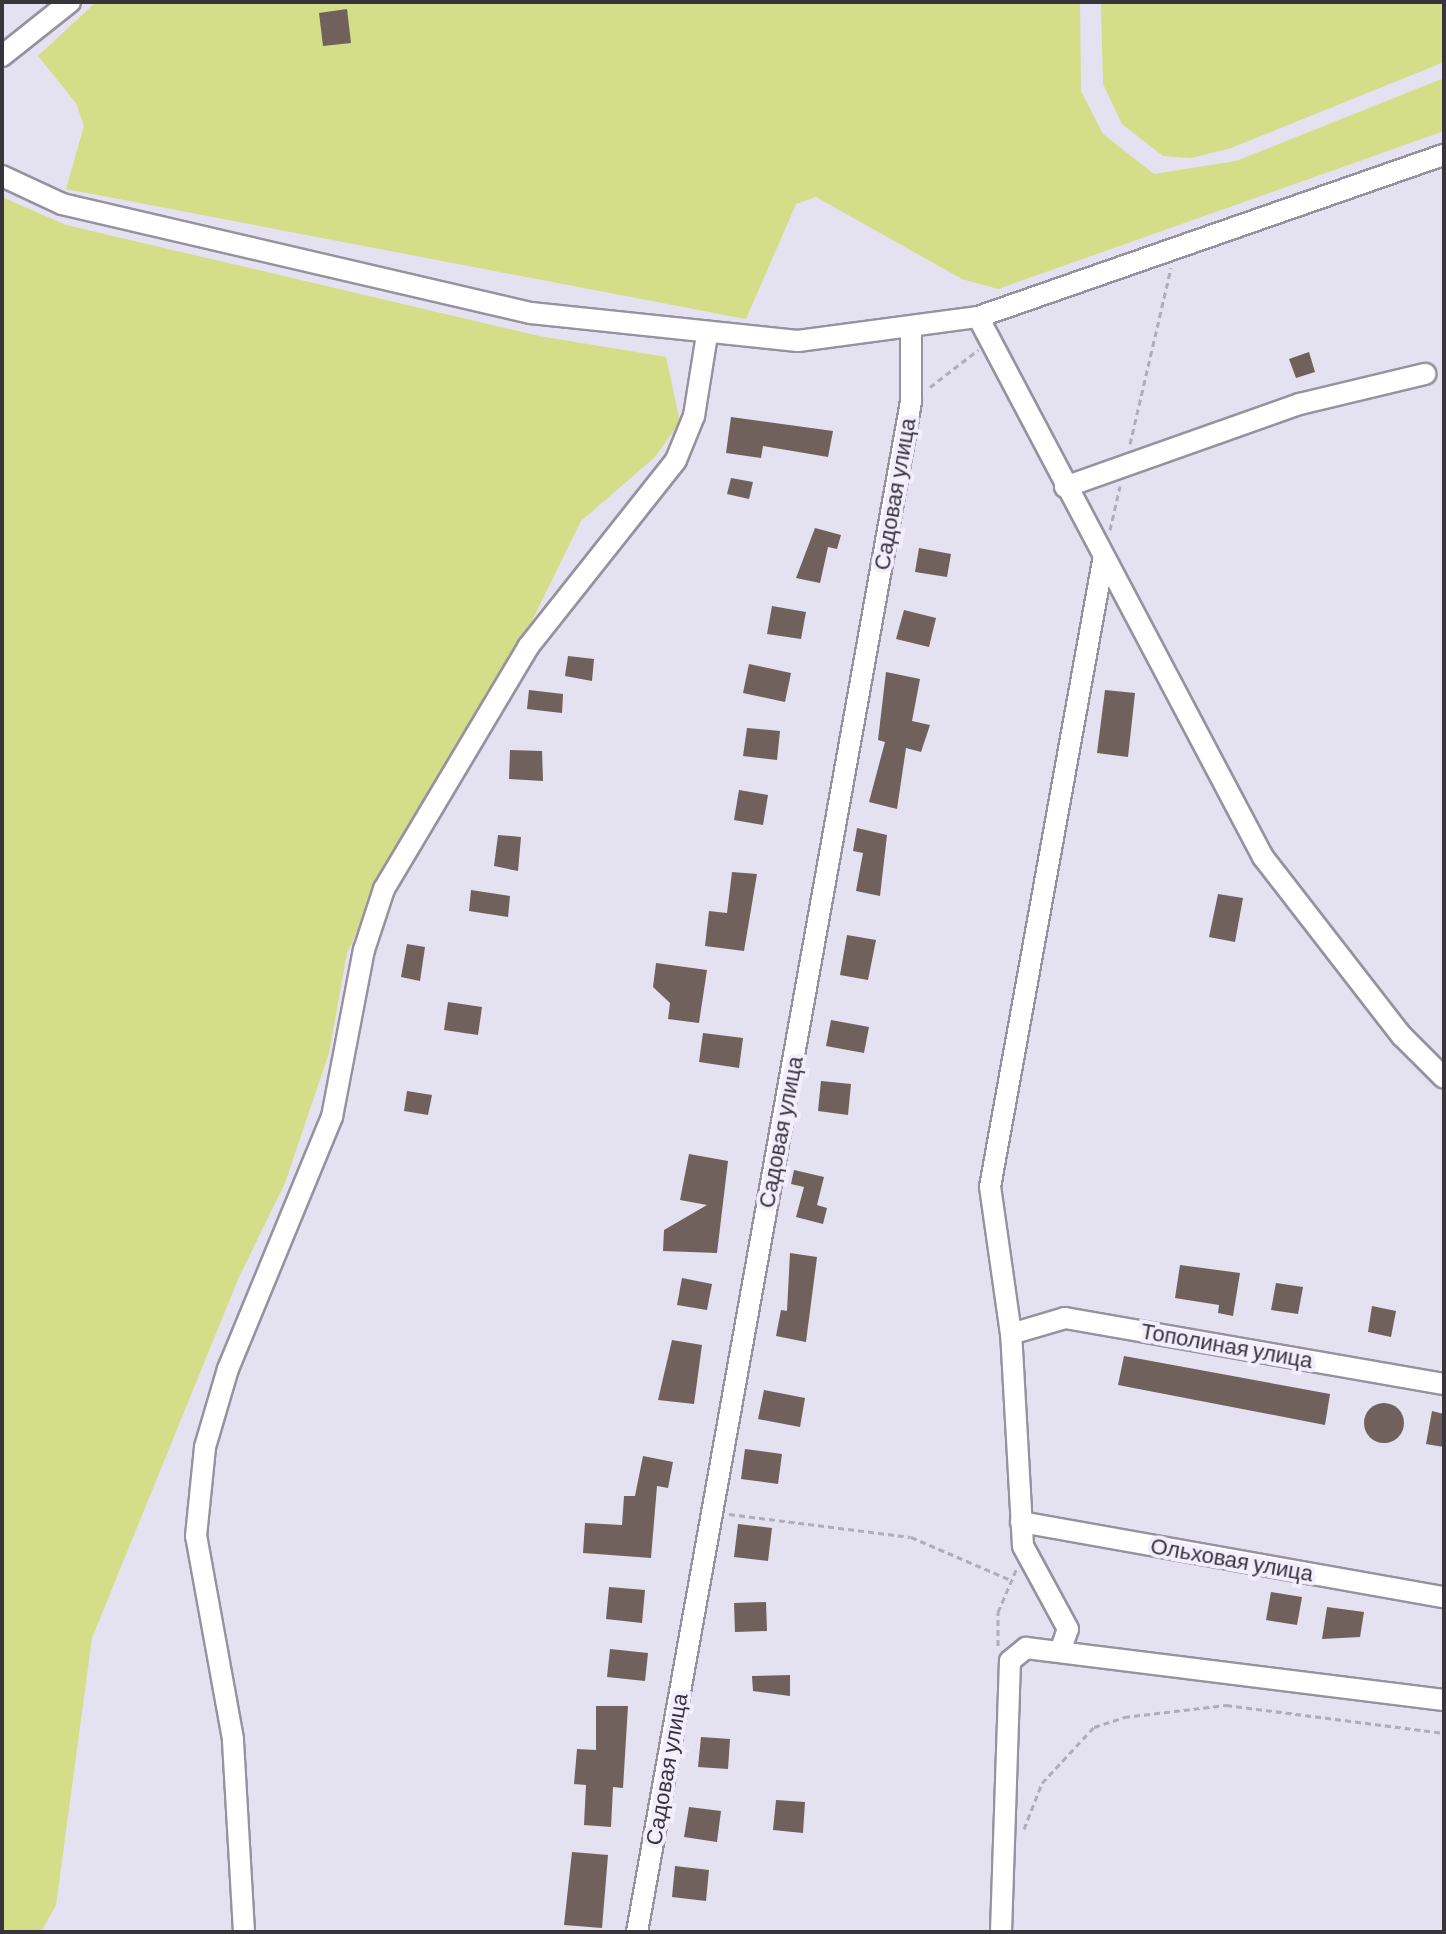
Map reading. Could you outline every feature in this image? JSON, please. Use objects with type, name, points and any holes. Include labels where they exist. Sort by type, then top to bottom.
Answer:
[{"type":"street","points":[[2,56],[70,2]]},
{"type":"street","points":[[2,176],[62,204],[531,313],[707,335],[798,341],[911,330],[978,317],[1444,155]]},
{"type":"street","points":[[978,317],[1103,561],[1263,857],[1402,1036],[1444,1078]]},
{"type":"street","name":"Садовая улица","points":[[637,1932],[709,1512],[911,401],[911,330]]},
{"type":"street","points":[[244,1932],[233,1739],[196,1536],[197,1500],[228,1369],[332,1117],[364,950],[384,889],[528,647],[676,460],[694,416],[707,335]]},
{"type":"street","points":[[1065,487],[1124,470],[1300,404],[1425,374]]},
{"type":"street","points":[[1061,1649],[1068,1629],[1023,1546],[1011,1334],[990,1187],[1103,561]]},
{"type":"street","name":"Тополиная улица","points":[[1011,1334],[1065,1318],[1444,1384]]},
{"type":"street","name":"Ольховая улица","points":[[1021,1522],[1444,1597]]},
{"type":"street","points":[[1001,1932],[1006,1860],[1010,1661],[1026,1648],[1061,1649],[1444,1700]]},
{"type":"path","points":[[1103,561],[1175,248]]},
{"type":"path","points":[[911,401],[990,340]]},
{"type":"path","points":[[709,1512],[911,1537],[1013,1581]]},
{"type":"path","points":[[1010,1661],[995,1636],[1023,1546]]},
{"type":"path","points":[[1006,1860],[1042,1783],[1094,1727],[1124,1717],[1226,1705],[1444,1733]]},
{"type":"green space","points":[[96,2],[1080,2],[1081,91],[1103,134],[1154,174],[1236,161],[1444,78],[1444,131],[998,289],[962,279],[816,197],[796,204],[746,319],[66,189],[84,126],[76,103],[38,56]]},
{"type":"green space","points":[[1101,2],[1444,2],[1444,62],[1231,148],[1191,158],[1163,156],[1122,124],[1103,84]]},
{"type":"green space","points":[[2,197],[66,225],[539,336],[666,357],[680,422],[655,457],[581,521],[495,696],[397,848],[347,953],[329,1053],[285,1183],[239,1277],[92,1638],[56,1905],[41,1932],[2,1932]]},
{"type":"building","points":[[347,9],[351,43],[323,46],[319,13]]},
{"type":"building","points":[[1309,352],[1315,372],[1296,378],[1289,359]]},
{"type":"building","points":[[731,417],[833,431],[828,457],[763,446],[761,458],[726,453]]},
{"type":"building","points":[[731,478],[753,482],[749,499],[727,494]]},
{"type":"building","points":[[815,528],[841,535],[837,549],[828,547],[820,583],[796,578]]},
{"type":"building","points":[[919,548],[951,554],[947,577],[915,572]]},
{"type":"building","points":[[772,606],[806,612],[801,639],[767,634]]},
{"type":"building","points":[[904,610],[936,618],[929,647],[896,639]]},
{"type":"building","points":[[568,656],[594,659],[592,681],[565,676]]},
{"type":"building","points":[[749,664],[791,673],[785,702],[743,693]]},
{"type":"building","points":[[886,672],[920,679],[912,721],[930,725],[921,752],[906,748],[897,809],[869,802],[885,742],[878,740]]},
{"type":"building","points":[[529,690],[563,694],[562,713],[527,709]]},
{"type":"building","points":[[1105,690],[1135,693],[1128,757],[1097,753]]},
{"type":"building","points":[[747,728],[780,731],[777,760],[743,756]]},
{"type":"building","points":[[510,750],[542,751],[543,781],[509,779]]},
{"type":"building","points":[[739,790],[768,795],[763,825],[734,820]]},
{"type":"building","points":[[857,828],[887,835],[880,896],[856,891],[863,853],[853,851]]},
{"type":"building","points":[[498,835],[521,837],[518,871],[494,866]]},
{"type":"building","points":[[732,872],[757,874],[744,951],[705,946],[709,911],[727,913]]},
{"type":"building","points":[[471,890],[510,896],[508,917],[469,911]]},
{"type":"building","points":[[1218,894],[1243,898],[1235,942],[1209,937]]},
{"type":"building","points":[[847,935],[876,940],[868,980],[840,975]]},
{"type":"building","points":[[407,944],[425,947],[420,981],[401,977]]},
{"type":"building","points":[[656,963],[707,970],[699,1023],[668,1019],[670,1003],[653,987]]},
{"type":"building","points":[[448,1002],[482,1007],[478,1035],[444,1030]]},
{"type":"building","points":[[831,1020],[869,1027],[864,1053],[826,1046]]},
{"type":"building","points":[[703,1033],[743,1038],[739,1068],[699,1062]]},
{"type":"building","points":[[821,1081],[851,1084],[848,1115],[818,1111]]},
{"type":"building","points":[[407,1091],[432,1095],[428,1115],[404,1111]]},
{"type":"building","points":[[689,1154],[728,1161],[717,1253],[663,1251],[664,1230],[707,1205],[680,1200]]},
{"type":"building","points":[[794,1170],[824,1177],[817,1205],[827,1208],[823,1224],[796,1217],[804,1187],[791,1184]]},
{"type":"building","points":[[790,1253],[817,1257],[806,1342],[776,1336],[781,1310],[787,1311]]},
{"type":"building","points":[[1180,1265],[1240,1273],[1233,1316],[1218,1313],[1219,1305],[1175,1298]]},
{"type":"building","points":[[682,1278],[712,1284],[707,1310],[677,1305]]},
{"type":"building","points":[[1276,1283],[1303,1287],[1298,1314],[1271,1310]]},
{"type":"building","points":[[1372,1306],[1396,1311],[1391,1337],[1368,1332]]},
{"type":"building","points":[[672,1340],[702,1345],[694,1404],[658,1400]]},
{"type":"building","points":[[1124,1356],[1330,1394],[1325,1425],[1118,1385]]},
{"type":"building","points":[[764,1390],[805,1398],[800,1427],[758,1419]]},
{"type":"building","points":[[1384,1403],[1398,1409],[1404,1423],[1398,1437],[1384,1443],[1370,1437],[1364,1423],[1370,1409]]},
{"type":"building","points":[[1432,1411],[1444,1414],[1444,1447],[1426,1444]]},
{"type":"building","points":[[745,1449],[782,1454],[778,1484],[741,1479]]},
{"type":"building","points":[[643,1456],[673,1462],[668,1488],[657,1486],[651,1558],[583,1553],[585,1523],[622,1525],[624,1496],[635,1496]]},
{"type":"building","points":[[738,1524],[772,1528],[768,1561],[734,1557]]},
{"type":"building","points":[[609,1587],[645,1590],[642,1623],[606,1619]]},
{"type":"building","points":[[1271,1592],[1302,1597],[1297,1625],[1266,1620]]},
{"type":"building","points":[[766,1602],[767,1631],[735,1632],[734,1603]]},
{"type":"building","points":[[1327,1607],[1364,1612],[1360,1637],[1322,1639]]},
{"type":"building","points":[[610,1649],[648,1653],[645,1681],[607,1677]]},
{"type":"building","points":[[790,1675],[790,1696],[753,1691],[752,1676]]},
{"type":"building","points":[[596,1706],[628,1706],[623,1788],[613,1787],[611,1827],[584,1825],[586,1785],[574,1784],[577,1749],[596,1750]]},
{"type":"building","points":[[701,1737],[730,1739],[728,1769],[698,1767]]},
{"type":"building","points":[[776,1800],[805,1802],[803,1833],[773,1830]]},
{"type":"building","points":[[689,1807],[721,1811],[717,1842],[684,1837]]},
{"type":"building","points":[[572,1852],[608,1855],[602,1928],[564,1925]]},
{"type":"building","points":[[675,1866],[709,1870],[706,1901],[672,1897]]}]
